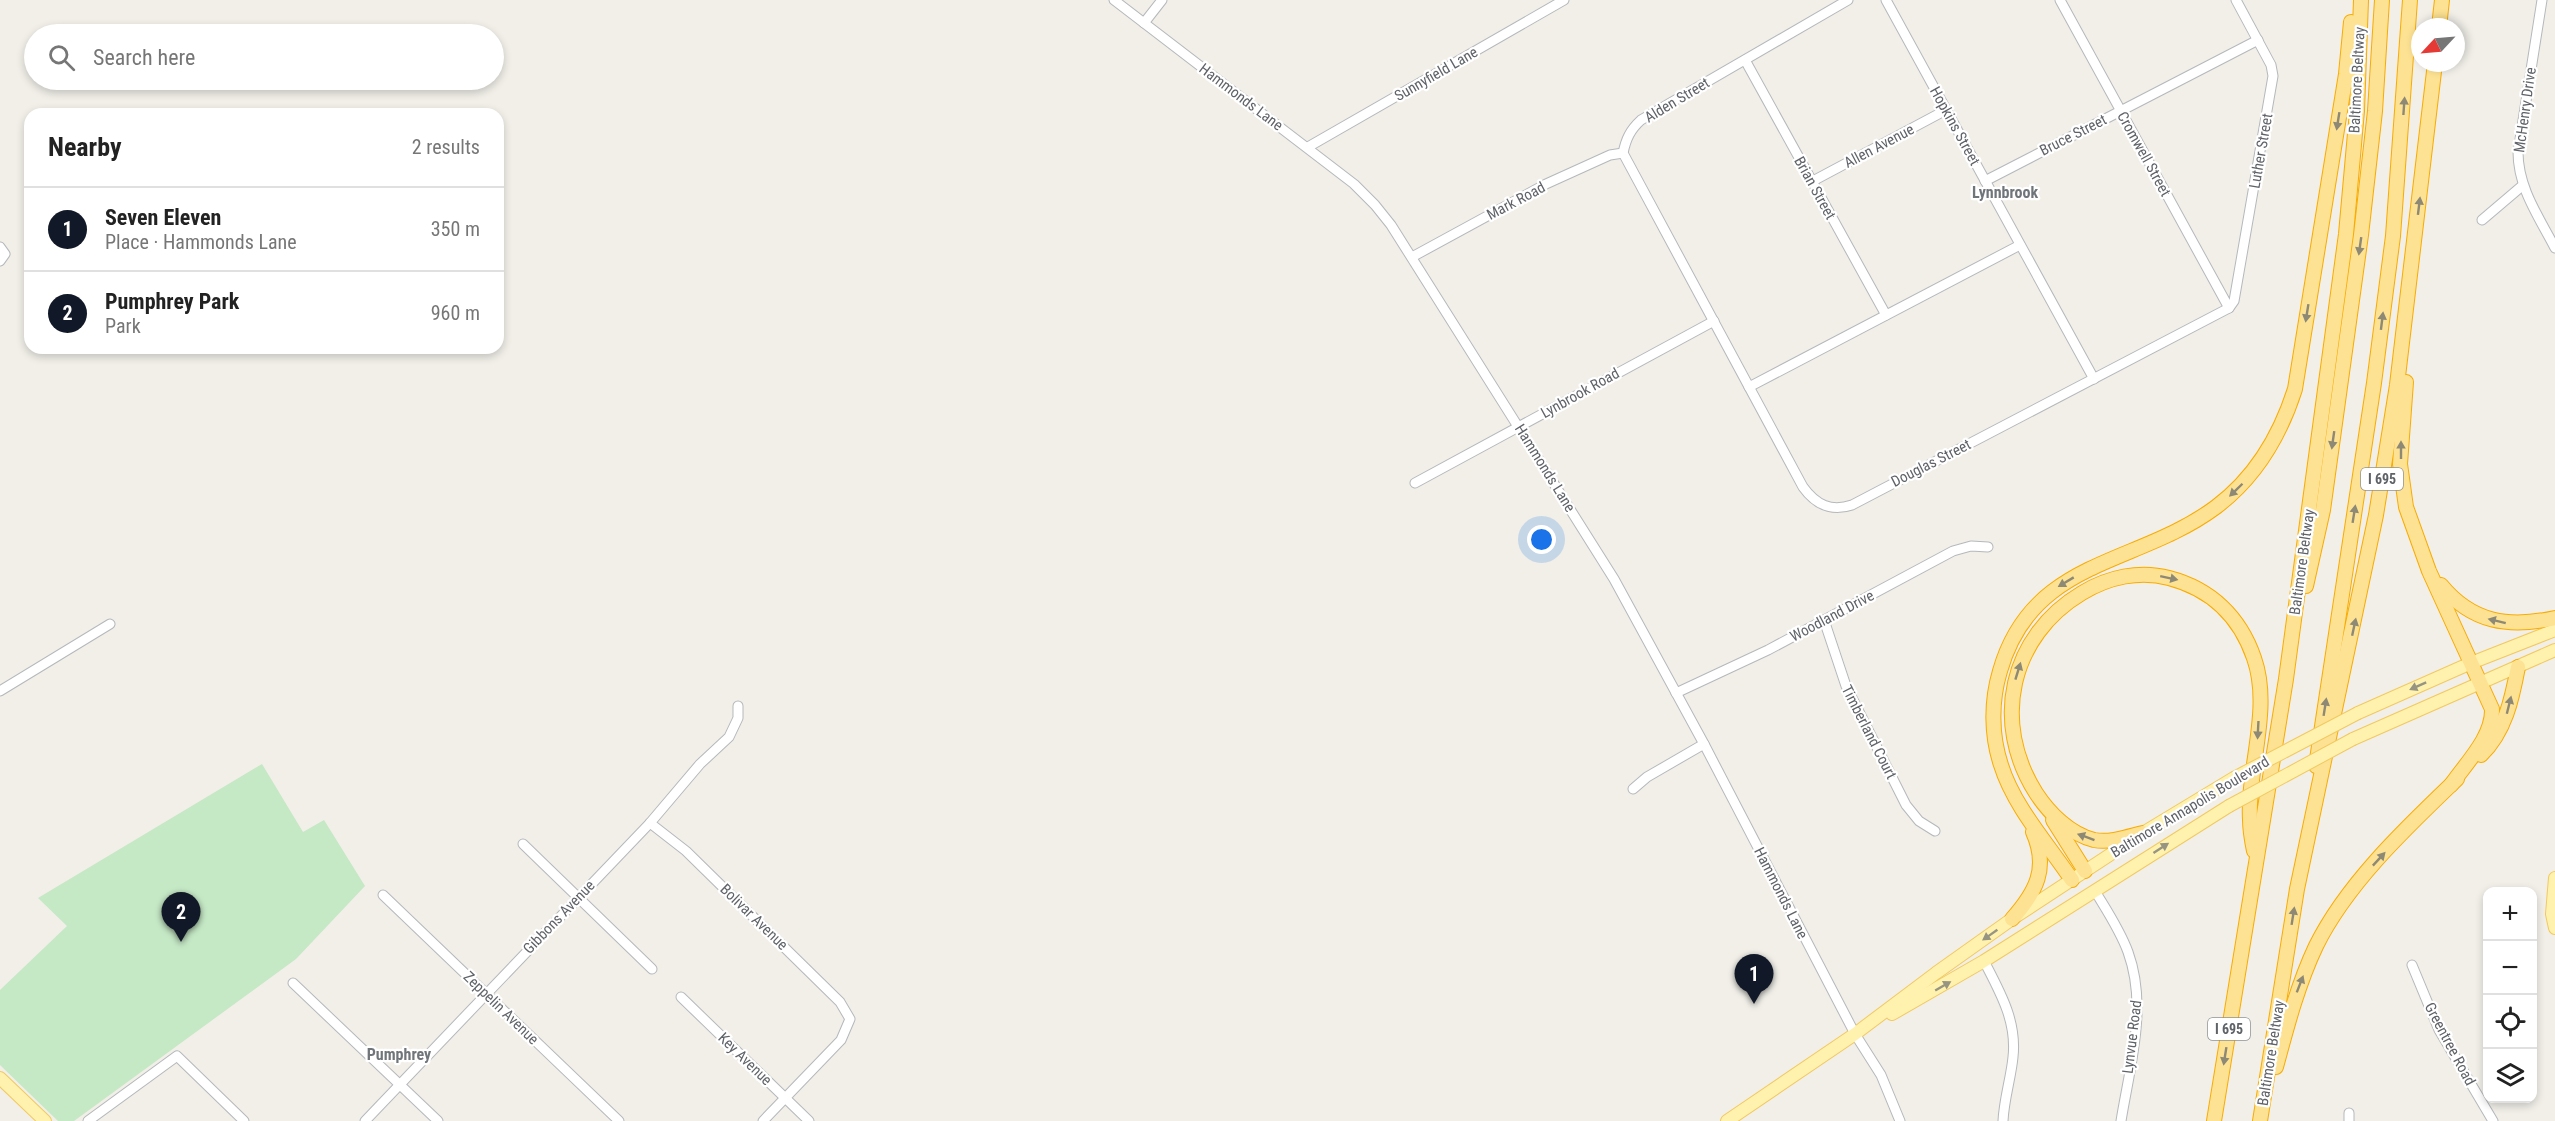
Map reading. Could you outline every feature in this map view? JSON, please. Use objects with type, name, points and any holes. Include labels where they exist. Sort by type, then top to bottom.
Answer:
[{"type":"highway","points":[[2012,919],[2030,899],[2039,874],[2041,858],[2038,843],[2001,765],[1993,705],[2003,660],[2022,623],[2034,607],[2062,584],[2193,522],[2233,493],[2265,456],[2287,414],[2295,389],[2344,86],[2351,36],[2352,0]]},
{"type":"highway","name":"Baltimore Beltway","points":[[2214,1121],[2286,679],[2346,234],[2357,111],[2361,0]]},
{"type":"highway","points":[[2286,679],[2324,510],[2363,224],[2375,111],[2382,0]]},
{"type":"highway","points":[[2297,889],[2372,395],[2391,247],[2404,112],[2410,0]]},
{"type":"highway","points":[[2440,18],[2442,0]]},
{"type":"highway","name":"Baltimore Beltway","points":[[2260,1121],[2297,889],[2376,515],[2397,385],[2434,72]]},
{"type":"highway","points":[[2415,237],[2400,464],[2406,507],[2429,571],[2488,699],[2492,719],[2480,744],[2451,785]]},
{"type":"highway","points":[[2429,571],[2450,597],[2466,609],[2485,618],[2504,623],[2522,624],[2555,618]]},
{"type":"highway","points":[[2085,871],[2044,806],[2023,767],[2013,730],[2013,688],[2019,664],[2028,646],[2056,610],[2090,588],[2125,576],[2163,576],[2181,581],[2213,598],[2227,610],[2247,640],[2255,660],[2259,680],[2259,709],[2249,819],[2256,867]]},
{"type":"highway","points":[[2260,1121],[2294,1001],[2316,945],[2352,889],[2488,749],[2507,714],[2518,667]]},
{"type":"highway","points":[[2021,805],[2072,880]]},
{"type":"highway","points":[[2044,806],[2080,835],[2096,840],[2112,841],[2143,833]]},
{"type":"main road","name":"Baltimore Annapolis Boulevard","points":[[1727,1121],[1855,1034],[2012,919],[2143,833],[2234,778],[2358,713],[2471,663],[2555,630]]},
{"type":"main road","name":"Baltimore Annapolis Boulevard","points":[[1855,1034],[1984,961],[2229,806],[2353,739],[2555,650]]},
{"type":"main road","points":[[2085,871],[2095,891]]},
{"type":"main road","points":[[2555,878],[2552,914],[2555,928]]},
{"type":"main road","points":[[2072,880],[2095,891]]},
{"type":"main road","points":[[0,1078],[45,1121]]},
{"type":"street","name":"Hammonds Lane","points":[[1114,0],[1308,147],[1375,205],[1412,257],[1614,579],[1704,744],[1855,1034],[1881,1075],[1900,1121]]},
{"type":"street","points":[[1144,23],[1162,0]]},
{"type":"street","name":"Sunnyfield Lane","points":[[1308,147],[1564,0]]},
{"type":"street","name":"Alden Street","points":[[1623,153],[1626,139],[1632,128],[1641,120],[1848,0]]},
{"type":"street","name":"Hopkins Street","points":[[1886,0],[2094,379]]},
{"type":"street","name":"Cromwell Street","points":[[2060,0],[2229,308]]},
{"type":"street","name":"Luther Street","points":[[2229,308],[2236,295],[2273,76],[2271,65],[2236,0]]},
{"type":"street","name":"McHenry Drive","points":[[2542,0],[2518,152],[2518,170],[2522,186],[2555,248]]},
{"type":"street","name":"Bruce Street","points":[[1985,181],[2258,40]]},
{"type":"street","name":"Brian Street","points":[[1745,60],[1886,315]]},
{"type":"street","name":"Allen Avenue","points":[[1811,182],[1946,110]]},
{"type":"street","points":[[1623,153],[1714,321]]},
{"type":"street","name":"Mark Road","points":[[1412,257],[1554,180],[1610,155],[1623,153]]},
{"type":"street","points":[[2482,220],[2522,186]]},
{"type":"street","points":[[1749,387],[2020,245]]},
{"type":"street","name":"Douglas Street","points":[[1714,321],[1811,497],[1830,508],[1842,508],[2229,308]]},
{"type":"street","name":"Lynbrook Road","points":[[1415,483],[1714,321]]},
{"type":"street","name":"Woodland Drive","points":[[1676,693],[1768,650],[1953,551],[1971,546],[1988,548]]},
{"type":"street","name":"Timberland Court","points":[[1824,620],[1846,686],[1906,805],[1918,821],[1935,831]]},
{"type":"street","points":[[0,691],[110,624]]},
{"type":"street","name":"Gibbons Avenue","points":[[365,1121],[650,823],[700,764],[729,736],[738,718],[738,706]]},
{"type":"street","points":[[1633,789],[1647,777],[1704,744]]},
{"type":"street","name":"Bolivar Avenue","points":[[650,823],[666,834],[702,867],[840,1002],[850,1019],[841,1040],[785,1098]]},
{"type":"street","points":[[523,844],[652,969]]},
{"type":"street","name":"Lynvue Road","points":[[2095,891],[2119,931],[2128,952],[2138,995],[2138,1018],[2121,1121]]},
{"type":"street","name":"Zeppelin Avenue","points":[[383,895],[619,1121]]},
{"type":"street","points":[[1984,961],[2003,998],[2014,1033],[2014,1055],[2003,1121]]},
{"type":"street","name":"Greentree Road","points":[[2412,965],[2439,1030],[2493,1121]]},
{"type":"street","points":[[293,983],[438,1121]]},
{"type":"street","name":"Key Avenue","points":[[681,997],[809,1121]]},
{"type":"street","points":[[88,1121],[177,1056],[244,1121]]},
{"type":"street","points":[[763,1121],[785,1098]]},
{"type":"green space","points":[[262,764],[303,832],[324,820],[365,886],[296,959],[74,1121],[58,1121],[0,1065],[0,990],[67,926],[38,898]]},
{"type":"place","name":"Pumphrey Park","points":[[181,942]]},
{"type":"place","name":"Seven Eleven","points":[[1754,1004]]},
{"type":"district","name":"Lynnbrook","points":[[2005,192]]},
{"type":"district","name":"Pumphrey","points":[[399,1054]]}]
